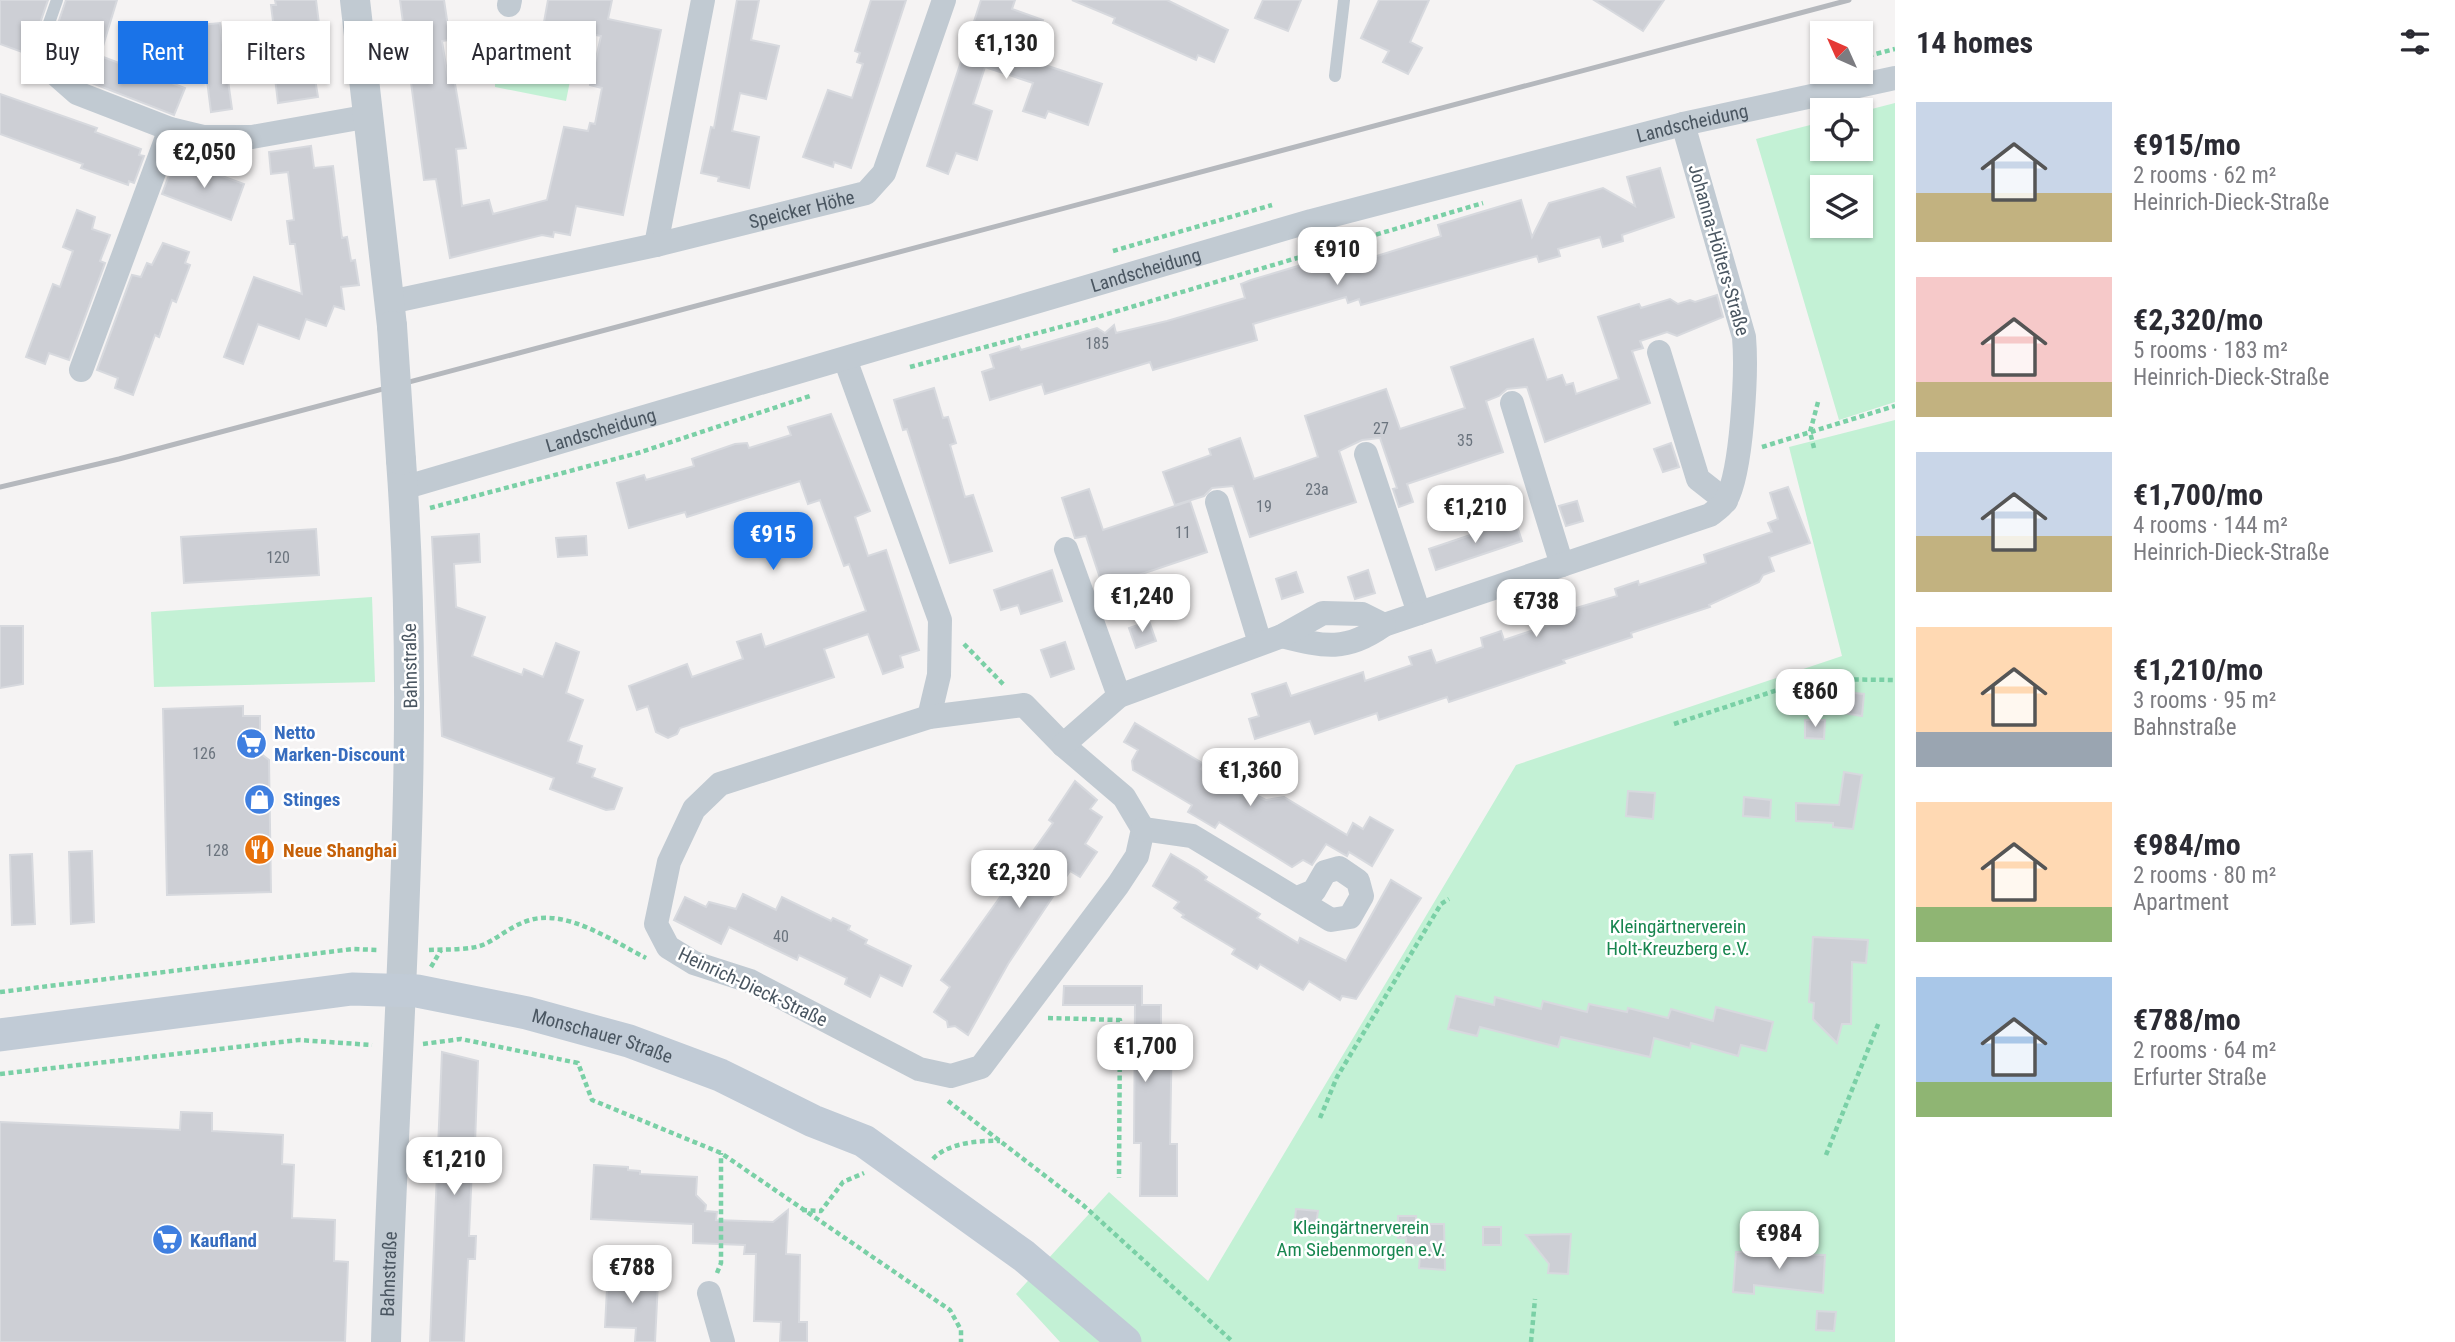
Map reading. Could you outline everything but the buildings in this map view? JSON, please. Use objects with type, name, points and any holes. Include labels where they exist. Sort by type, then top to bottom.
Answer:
[{"type":"main road","name":"Monschauer Straße","points":[[0,1035],[352,989],[401,989],[497,1006],[629,1041],[720,1075],[813,1121],[864,1141],[1024,1256],[1125,1342]]},
{"type":"street","name":"Bahnstraße","points":[[355,0],[391,314],[411,665],[404,951],[386,1342]]},
{"type":"street","points":[[656,245],[703,0]]},
{"type":"street","name":"Speicker Höhe","points":[[391,314],[866,193],[884,173],[944,0]]},
{"type":"street","name":"Landscheidung","points":[[403,488],[848,371],[1311,221],[1683,124],[1895,78]]},
{"type":"street","points":[[67,84],[77,93],[170,130],[203,137],[252,137],[370,116]]},
{"type":"street","name":"Johanna-Hölters-Straße","points":[[1683,124],[1744,337],[1746,362],[1737,455],[1734,477],[1726,501]]},
{"type":"street","points":[[81,370],[170,130]]},
{"type":"street","points":[[1063,745],[1119,696],[1271,640],[1323,614],[1362,614],[1384,625],[1710,515],[1726,501],[1698,479],[1659,352]]},
{"type":"street","points":[[848,371],[940,620],[939,675],[929,717]]},
{"type":"street","points":[[1512,402],[1562,565]]},
{"type":"street","points":[[1366,454],[1419,614]]},
{"type":"street","points":[[1217,502],[1271,640]]},
{"type":"street","points":[[1066,548],[1119,696]]},
{"type":"street","points":[[1024,705],[1063,745],[1124,797],[1143,829],[1192,836],[1297,898]]},
{"type":"street","name":"Heinrich-Dieck-Straße","points":[[1024,705],[929,717],[720,784],[694,809],[669,862],[656,924],[668,947],[694,962],[750,981],[919,1069],[951,1076],[981,1067],[1020,1018],[1131,866],[1137,856],[1143,829]]},
{"type":"street","points":[[709,1293],[723,1342]]},
{"type":"lane","points":[[50,21],[58,0]]},
{"type":"lane","points":[[1335,76],[1344,0]]},
{"type":"path","points":[[1873,55],[1895,49]]},
{"type":"path","points":[[906,368],[1094,318],[1486,203]]},
{"type":"path","points":[[403,488],[638,453],[848,371]]},
{"type":"path","points":[[1814,448],[1810,432],[1818,402]]},
{"type":"path","points":[[1737,455],[1895,406]]},
{"type":"path","points":[[940,620],[1024,705]]},
{"type":"path","points":[[1674,724],[1811,679],[1895,680]]},
{"type":"path","points":[[1320,1118],[1344,1066],[1441,904],[1449,899]]},
{"type":"path","points":[[0,992],[354,949],[404,951],[485,944],[507,929],[533,919],[558,920],[588,929],[647,959]]},
{"type":"path","points":[[1020,1018],[1120,1020],[1119,1178]]},
{"type":"path","points":[[1826,1155],[1880,1022]]},
{"type":"path","points":[[0,1074],[299,1040],[399,1047],[461,1039],[578,1063],[592,1100],[722,1153],[940,1302],[950,1310],[961,1330],[961,1342]]},
{"type":"path","points":[[944,1098],[1083,1205],[1233,1342]]},
{"type":"path","points":[[709,1293],[721,1263],[722,1153]]},
{"type":"path","points":[[1531,1342],[1535,1299]]},
{"type":"green space","points":[[495,84],[569,84],[566,101],[495,87]]},
{"type":"green space","points":[[1895,103],[1895,402],[1839,420],[1756,139],[1810,125],[1810,161],[1873,161],[1873,109]]},
{"type":"green space","name":"Kleingärtnerverein Holt-Kreuzberg e.V.","points":[[1895,420],[1895,1342],[1060,1342],[1016,1294],[1109,1192],[1208,1281],[1516,765],[1842,656],[1789,447]]},
{"type":"green space","points":[[372,597],[375,682],[154,687],[151,612]]},
{"type":"railway","points":[[0,487],[119,459],[1849,0]]},
{"type":"place","name":"Netto Marken-Discount","points":[[251,743]]},
{"type":"place","name":"Stinges","points":[[260,799]]},
{"type":"place","name":"Neue Shanghai","points":[[260,850]]},
{"type":"place","name":"Kaufland","points":[[167,1240]]},
{"type":"park label","name":"Kleingärtnerverein Am Siebenmorgen e.V.","points":[[1361,1238]]}]
